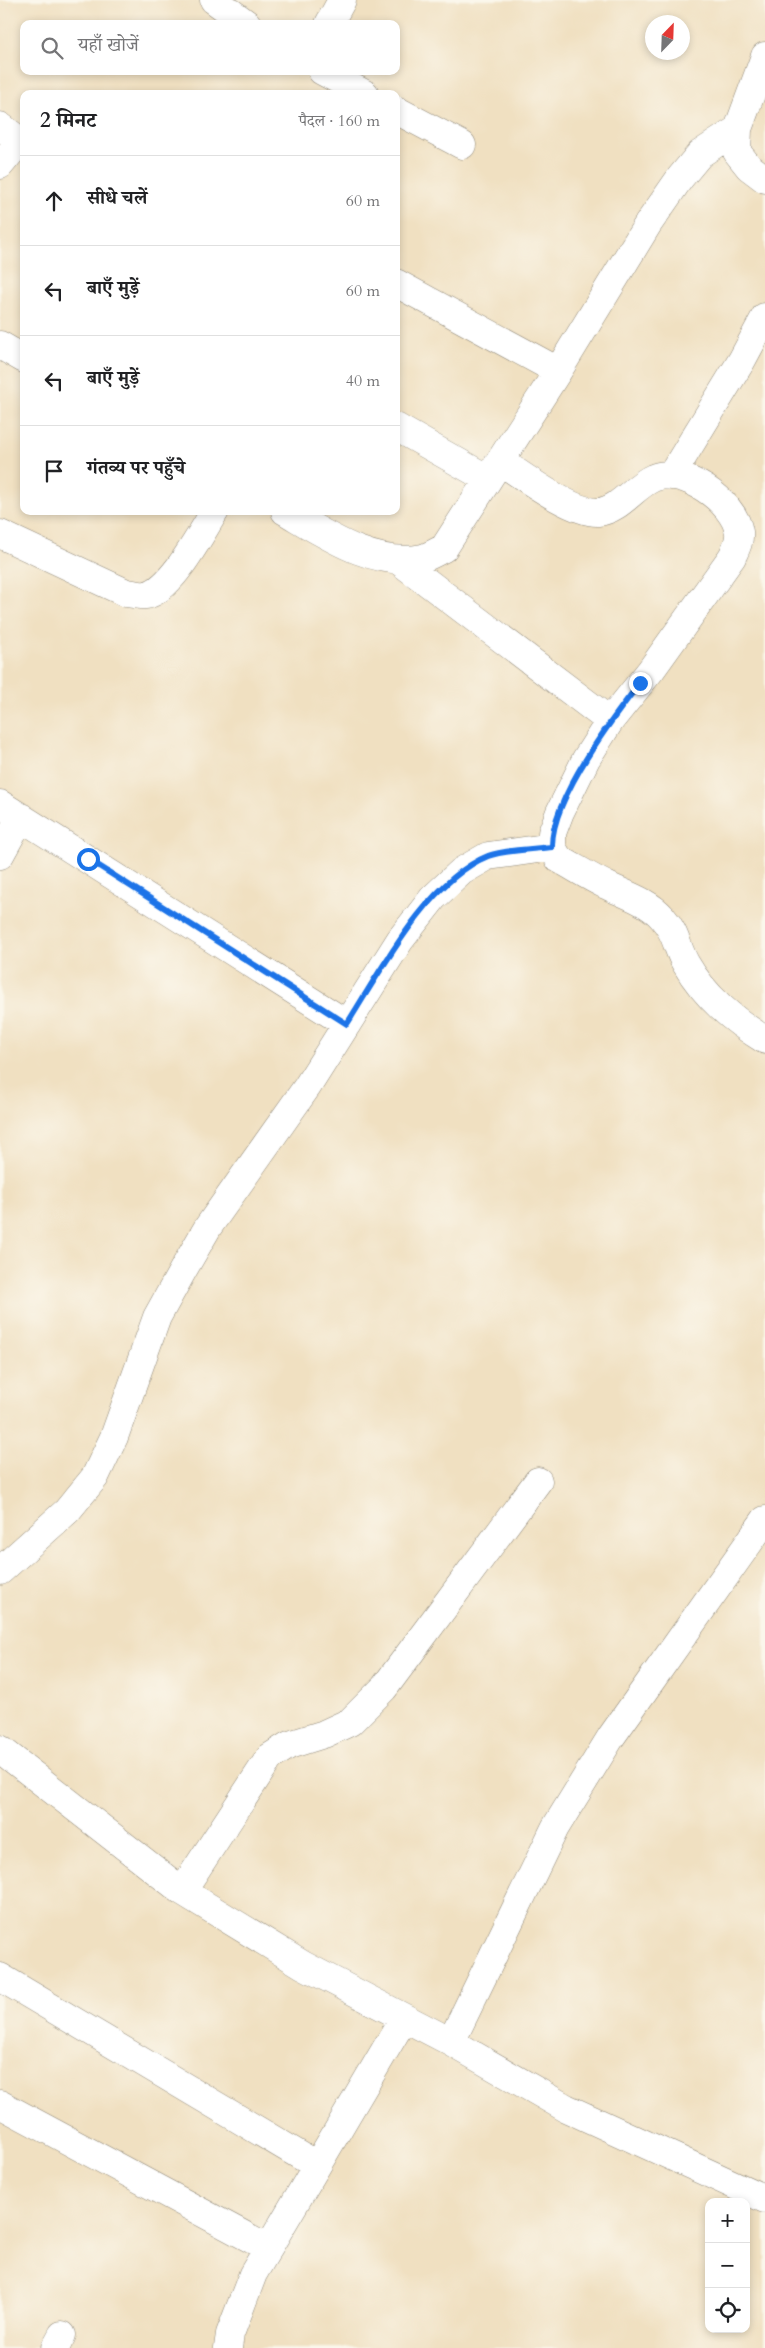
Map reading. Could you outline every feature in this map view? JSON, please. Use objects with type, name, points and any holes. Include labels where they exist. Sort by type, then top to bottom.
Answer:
[{"type":"street","points":[[214,0],[242,20]]},
{"type":"street","points":[[330,20],[342,0]]},
{"type":"street","points":[[765,56],[738,129],[737,152],[748,167],[765,179]]},
{"type":"street","points":[[329,75],[358,90]]},
{"type":"street","points":[[400,112],[462,144]]},
{"type":"street","points":[[293,515],[335,540],[370,554],[398,560],[425,557],[444,548],[558,371],[648,224],[680,178],[700,154],[738,129]]},
{"type":"street","points":[[0,165],[15,137]]},
{"type":"street","points":[[400,285],[558,371]]},
{"type":"street","points":[[671,476],[742,360],[765,317]]},
{"type":"street","points":[[0,345],[20,357]]},
{"type":"street","points":[[400,429],[548,492],[578,508],[598,512],[614,506],[654,477],[671,476],[692,482],[715,494],[731,511],[739,530],[738,544],[732,557],[651,670],[610,721],[586,759],[560,812],[552,833],[552,847],[559,859],[636,899],[660,915],[675,935],[685,962],[701,986],[721,1008],[744,1027],[765,1040]]},
{"type":"street","points":[[0,534],[126,592],[146,596],[166,583],[178,571],[213,515]]},
{"type":"street","points":[[398,560],[610,721]]},
{"type":"street","points":[[0,854],[10,810],[347,1024]]},
{"type":"street","points":[[0,1571],[68,1511],[95,1476],[114,1437],[161,1309],[208,1227],[307,1087],[400,940],[433,898],[462,872],[488,856],[552,847]]},
{"type":"street","points":[[182,1891],[270,1757],[289,1745],[324,1734],[350,1722],[384,1688],[538,1481]]},
{"type":"street","points":[[451,2042],[555,1828],[611,1737],[765,1520]]},
{"type":"street","points":[[0,1749],[182,1891],[303,1965],[451,2042],[566,2108],[765,2199]]},
{"type":"street","points":[[0,1977],[316,2165]]},
{"type":"street","points":[[228,2348],[230,2334],[253,2274],[404,2018]]},
{"type":"street","points":[[0,2104],[268,2248]]},
{"type":"route","points":[[88,859],[347,1024],[400,940],[433,898],[462,872],[488,856],[552,847],[552,833],[560,812],[586,759],[610,721],[640,683]]}]
